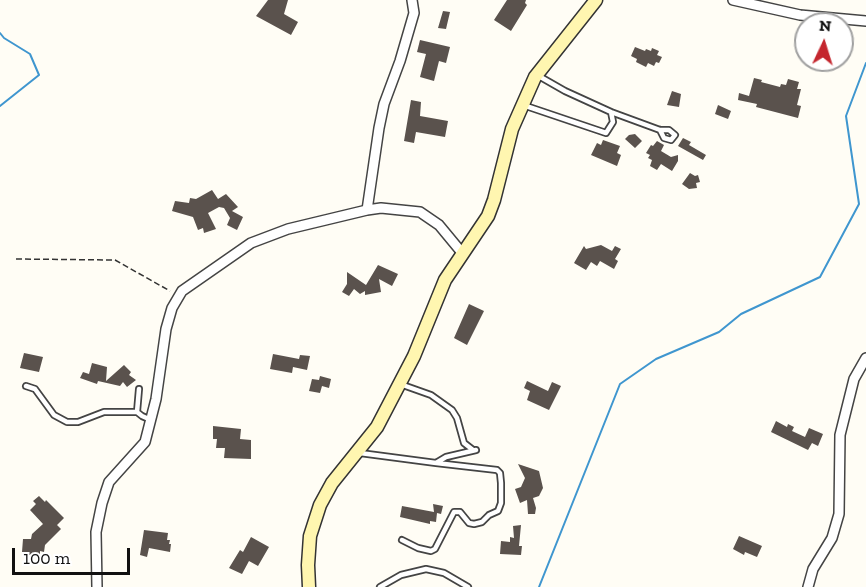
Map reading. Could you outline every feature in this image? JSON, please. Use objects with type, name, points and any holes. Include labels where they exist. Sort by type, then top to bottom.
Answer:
[{"type":"main road","points":[[309,587],[310,536],[314,519],[332,483],[378,427],[414,356],[446,280],[481,229],[491,208],[512,129],[537,75],[596,0]]},
{"type":"street","points":[[367,210],[384,104],[414,14],[412,0]]},
{"type":"street","points":[[733,0],[800,15],[866,21]]},
{"type":"street","points":[[97,587],[96,532],[102,503],[109,482],[145,442],[156,399],[166,329],[172,308],[182,291],[251,243],[288,229],[367,210],[389,208],[420,212],[439,225],[463,254]]},
{"type":"street","points":[[808,587],[813,569],[832,538],[839,514],[840,435],[854,379],[866,358]]},
{"type":"lane","points":[[537,75],[565,92],[611,112],[660,129]]},
{"type":"lane","points":[[523,105],[606,133],[613,122],[611,112]]},
{"type":"lane","points":[[400,384],[431,395],[452,410],[457,418],[464,443],[476,450],[446,457],[436,463]]},
{"type":"lane","points":[[26,386],[34,389],[54,415],[67,422],[78,422],[104,412],[137,412],[151,420]]},
{"type":"lane","points":[[137,412],[139,389]]},
{"type":"lane","points":[[357,452],[397,459],[497,470],[500,473],[501,503],[498,511],[489,515],[482,522],[469,523],[460,512],[454,512],[435,549],[431,551],[418,548],[402,540]]},
{"type":"lane","points":[[380,587],[401,575],[426,569],[444,573],[468,587]]},
{"type":"path","points":[[16,259],[115,260],[179,296]]},
{"type":"building","points":[[268,0],[288,0],[284,14],[298,22],[291,35],[256,16]]},
{"type":"building","points":[[507,0],[526,0],[527,5],[511,31],[494,20]]},
{"type":"building","points":[[443,11],[450,12],[446,29],[438,28]]},
{"type":"building","points":[[420,40],[450,47],[446,63],[439,61],[434,81],[420,77],[426,54],[417,52]]},
{"type":"building","points":[[635,47],[645,51],[646,49],[651,51],[652,48],[659,51],[657,55],[662,57],[659,63],[656,62],[654,66],[648,63],[646,67],[636,62],[637,59],[631,56]]},
{"type":"building","points":[[754,78],[780,87],[781,84],[786,85],[788,79],[799,82],[797,89],[801,89],[797,105],[801,106],[798,118],[738,100],[739,93],[749,96]]},
{"type":"building","points":[[672,91],[681,94],[679,107],[667,105]]},
{"type":"building","points":[[411,100],[421,102],[420,116],[448,121],[445,137],[416,132],[414,143],[404,141]]},
{"type":"building","points":[[718,105],[731,111],[728,119],[715,114]]},
{"type":"building","points":[[635,134],[642,141],[635,148],[625,139]]},
{"type":"building","points":[[683,138],[691,142],[689,145],[706,155],[703,160],[678,146]]},
{"type":"building","points":[[603,140],[620,146],[617,153],[621,155],[617,166],[591,155],[597,143],[601,145]]},
{"type":"building","points":[[657,141],[664,145],[661,151],[671,157],[678,155],[678,161],[672,171],[661,164],[657,170],[650,166],[652,160],[646,153]]},
{"type":"building","points":[[690,173],[698,175],[700,182],[696,183],[697,188],[689,189],[682,184]]},
{"type":"building","points":[[212,190],[218,199],[226,194],[238,207],[232,211],[243,217],[237,230],[227,225],[230,218],[224,208],[219,207],[208,213],[216,229],[204,233],[203,228],[198,230],[193,217],[172,211],[175,201],[189,203],[190,198],[196,199]]},
{"type":"building","points":[[601,245],[612,251],[615,246],[621,249],[615,259],[618,261],[614,269],[600,261],[597,266],[591,262],[586,270],[574,263],[584,246],[586,249]]},
{"type":"building","points":[[378,265],[398,274],[392,286],[379,279],[381,292],[365,295],[365,291],[360,294],[354,289],[349,296],[342,292],[347,284],[347,272],[366,285]]},
{"type":"building","points":[[469,304],[484,311],[467,345],[454,338]]},
{"type":"building","points":[[24,353],[43,357],[39,372],[20,368]]},
{"type":"building","points":[[273,354],[299,359],[300,355],[310,356],[307,370],[293,367],[292,373],[270,369]]},
{"type":"building","points":[[92,363],[107,367],[106,381],[124,365],[131,372],[129,375],[136,380],[127,387],[123,382],[120,386],[98,381],[97,384],[80,378],[83,372],[89,374]]},
{"type":"building","points":[[320,376],[331,379],[329,388],[322,386],[320,393],[309,391],[312,379],[319,380]]},
{"type":"building","points":[[527,381],[548,391],[552,382],[561,386],[549,410],[527,400],[530,391],[524,388]]},
{"type":"building","points":[[776,421],[787,427],[788,424],[794,427],[792,431],[805,437],[809,428],[823,434],[818,446],[812,443],[808,450],[771,432]]},
{"type":"building","points":[[213,426],[241,429],[240,439],[251,440],[251,459],[224,458],[225,448],[216,448],[217,439],[213,439]]},
{"type":"building","points":[[518,464],[539,471],[543,488],[539,496],[533,498],[535,514],[528,514],[527,500],[520,503],[515,489],[521,487],[525,478]]},
{"type":"building","points":[[39,496],[64,518],[57,525],[61,529],[45,545],[44,552],[40,551],[40,555],[28,555],[29,552],[22,552],[23,539],[31,539],[32,534],[43,524],[30,510],[36,504],[33,501]]},
{"type":"building","points":[[433,504],[443,506],[441,514],[437,513],[436,522],[430,521],[430,524],[400,517],[402,506],[434,512]]},
{"type":"building","points":[[521,525],[519,546],[522,546],[521,555],[500,554],[501,541],[510,542],[510,537],[514,538],[513,526]]},
{"type":"building","points":[[144,530],[168,533],[167,540],[170,540],[169,544],[171,544],[170,552],[149,548],[147,557],[140,555]]},
{"type":"building","points":[[739,536],[762,546],[757,557],[745,552],[744,555],[733,549]]},
{"type":"building","points":[[251,537],[269,547],[258,566],[249,561],[242,574],[229,568],[240,550],[243,552]]},
{"type":"waterway","points":[[0,33],[4,38],[30,54],[39,75],[0,106]]},
{"type":"waterway","points":[[539,587],[620,384],[656,359],[719,332],[741,314],[820,277],[859,204],[846,116],[866,63]]}]
